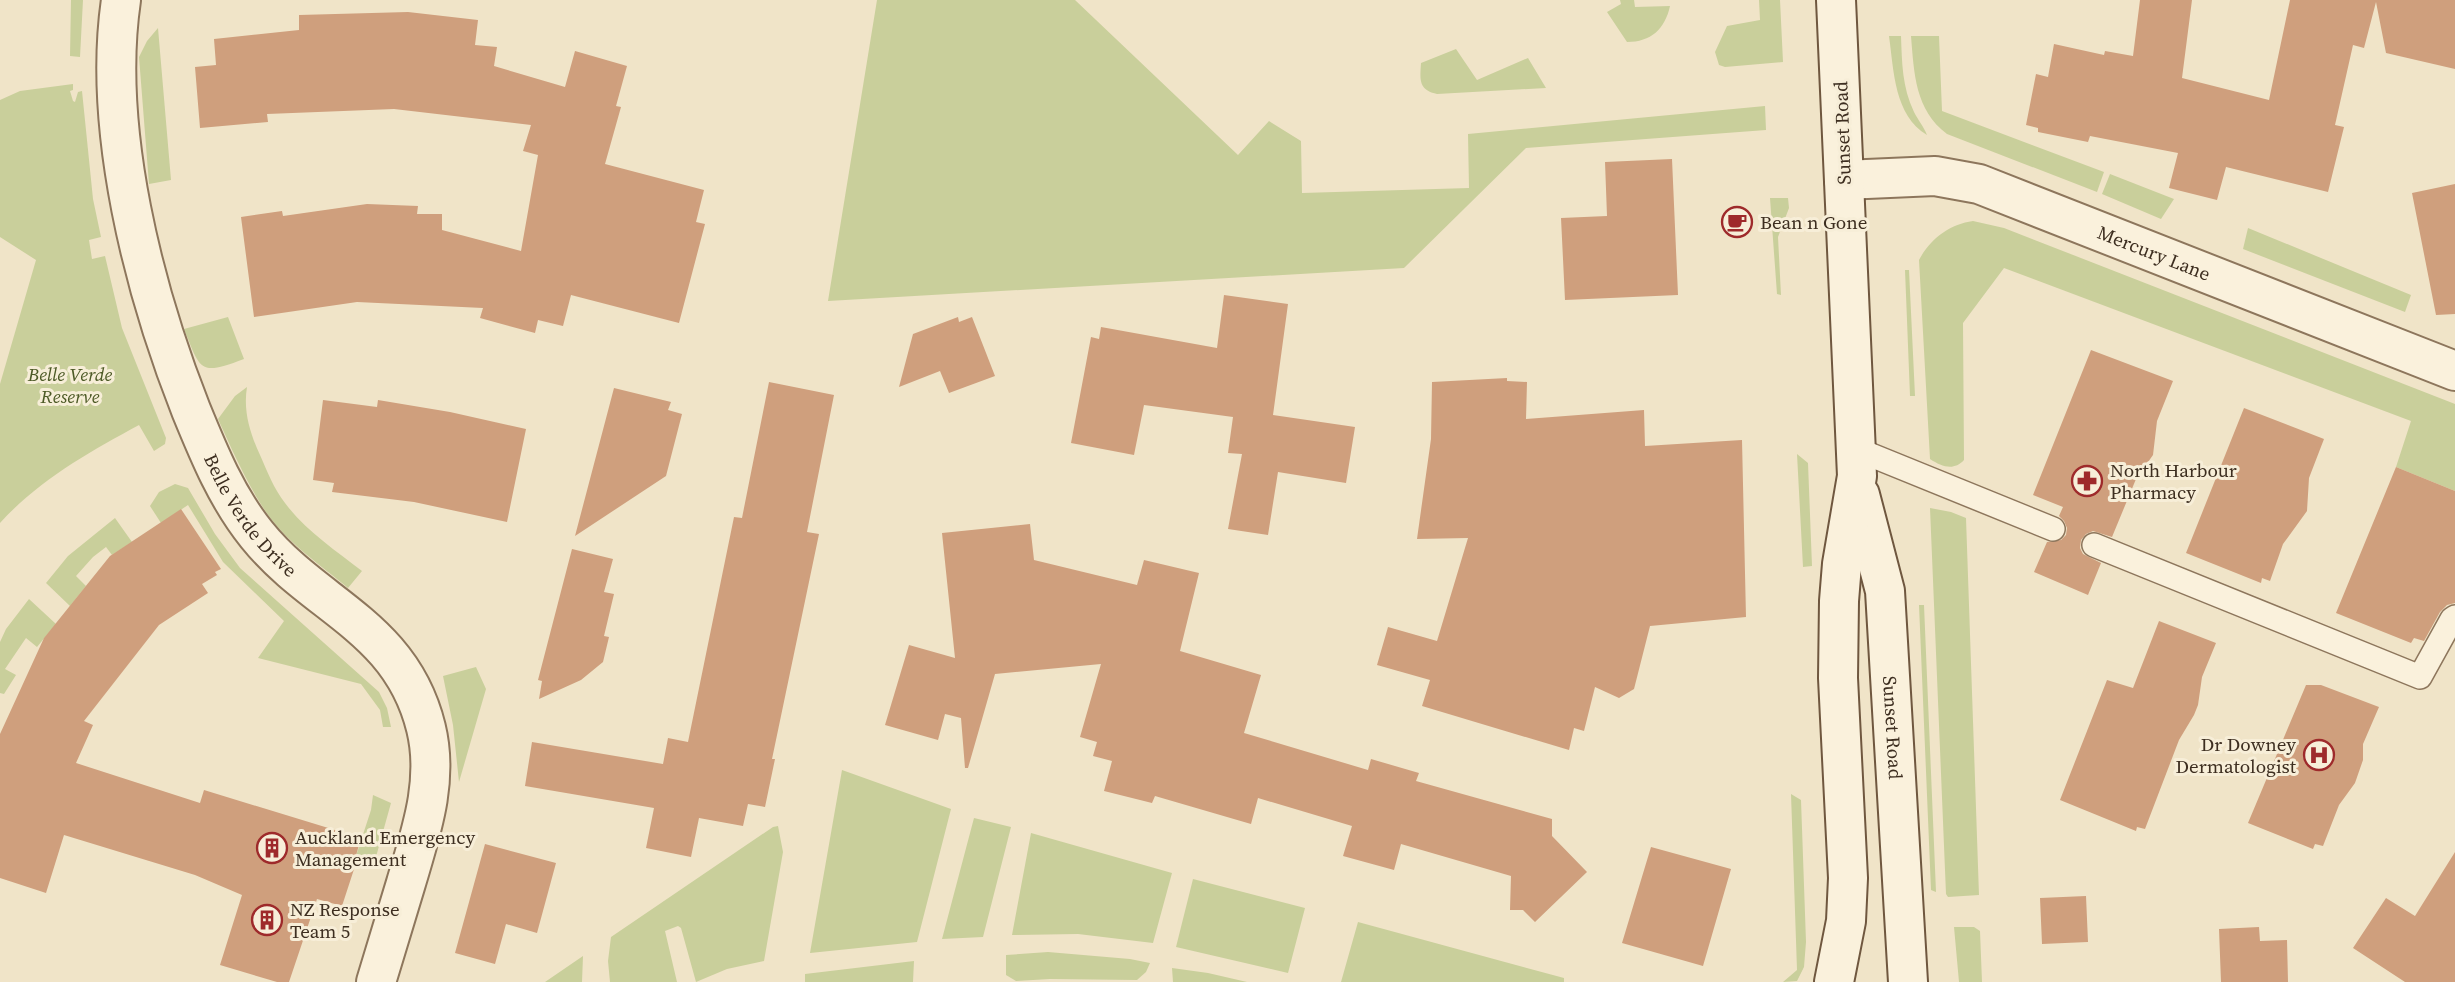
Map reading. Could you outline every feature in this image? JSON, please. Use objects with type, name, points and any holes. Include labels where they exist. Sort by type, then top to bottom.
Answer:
[{"type":"street","name":"Belle Verde Drive","points":[[121,0],[116,70],[124,159],[132,206],[146,273],[164,337],[205,446],[228,494],[258,536],[293,571],[366,629],[392,656],[417,701],[427,730],[431,775],[424,824],[376,982]]},
{"type":"street","name":"Sunset Road","points":[[1834,982],[1846,921],[1848,878],[1838,678],[1839,601],[1856,463],[1836,0]]},
{"type":"street","name":"Mercury Lane","points":[[1844,180],[1935,176],[1979,184],[2455,371]]},
{"type":"street","name":"Sunset Road","points":[[1856,463],[1885,591],[1908,982]]},
{"type":"lane","points":[[1856,463],[2053,529]]},
{"type":"lane","points":[[2094,545],[2420,677],[2455,617]]},
{"type":"green space","points":[[71,0],[83,0],[80,57],[70,56]]},
{"type":"green space","points":[[877,0],[1075,0],[1238,155],[1269,121],[1301,141],[1302,193],[1469,188],[1468,134],[1765,106],[1766,130],[1526,148],[1404,268],[828,301]]},
{"type":"green space","points":[[1620,0],[1634,0],[1635,7],[1670,6],[1665,21],[1656,33],[1643,40],[1627,42],[1607,12],[1621,4]]},
{"type":"green space","points":[[1759,0],[1780,0],[1783,62],[1725,67],[1719,65],[1715,52],[1727,26],[1760,20]]},
{"type":"green space","points":[[158,28],[171,180],[149,184],[139,57]]},
{"type":"green space","points":[[1889,36],[1901,36],[1907,93],[1927,135],[1916,126],[1902,104]]},
{"type":"green space","points":[[1911,36],[1939,36],[1942,111],[2104,172],[2097,192],[1947,134],[1928,114],[1922,102],[1915,77]]},
{"type":"green space","points":[[1456,49],[1477,80],[1528,58],[1546,88],[1437,94],[1426,90],[1421,79],[1421,63]]},
{"type":"green space","name":"Belle Verde Reserve","points":[[73,84],[73,90],[70,91],[73,101],[75,102],[78,92],[82,91],[93,199],[101,237],[89,240],[92,259],[105,256],[122,328],[166,438],[165,444],[154,451],[139,425],[47,481],[0,523],[0,384],[36,260],[0,237],[0,100],[20,91]]},
{"type":"green space","points":[[2110,174],[2174,199],[2161,219],[2102,194]]},
{"type":"green space","points":[[1770,198],[1788,198],[1789,208],[1778,237],[1781,295],[1777,294]]},
{"type":"green space","points":[[1973,221],[2004,228],[2455,404],[2455,491],[2396,467],[2411,421],[2004,268],[1963,323],[1964,460],[1952,467],[1934,462],[1930,459],[1919,260],[1941,234],[1956,225]]},
{"type":"green space","points":[[2248,228],[2411,295],[2405,312],[2243,249]]},
{"type":"green space","points":[[1905,270],[1909,270],[1915,396],[1910,396]]},
{"type":"green space","points":[[228,317],[244,359],[218,367],[204,366],[194,354],[184,329]]},
{"type":"green space","points":[[247,387],[248,422],[271,480],[281,498],[302,522],[362,571],[348,588],[276,526],[241,468],[218,419],[235,396]]},
{"type":"green space","points":[[1797,454],[1808,463],[1812,566],[1803,567]]},
{"type":"green space","points":[[175,484],[188,488],[215,534],[240,568],[379,692],[387,708],[391,727],[383,727],[380,710],[361,684],[258,658],[284,621],[223,562],[188,505],[161,523],[150,506],[159,492]]},
{"type":"green space","points":[[1930,508],[1966,518],[1979,895],[1948,897],[1946,894]]},
{"type":"green space","points":[[115,518],[132,542],[112,555],[106,547],[93,557],[76,576],[86,586],[70,606],[46,583],[68,556]]},
{"type":"green space","points":[[29,599],[56,624],[37,647],[26,638],[5,669],[16,675],[4,694],[0,693],[0,642],[6,629]]},
{"type":"green space","points":[[1919,605],[1924,605],[1936,892],[1931,890]]},
{"type":"green space","points":[[476,667],[486,689],[459,782],[453,725],[443,676]]},
{"type":"green space","points":[[842,770],[951,809],[917,942],[810,953]]},
{"type":"green space","points":[[1791,794],[1801,800],[1806,942],[1804,967],[1797,981],[1783,982],[1797,970]]},
{"type":"green space","points":[[373,795],[391,803],[374,864],[355,859],[371,810]]},
{"type":"green space","points":[[974,818],[1011,827],[983,937],[942,939]]},
{"type":"green space","points":[[778,826],[783,852],[764,961],[727,969],[696,982],[681,928],[678,926],[665,931],[677,982],[610,982],[608,961],[611,937]]},
{"type":"green space","points":[[1031,833],[1172,873],[1153,943],[1078,934],[1012,935]]},
{"type":"green space","points":[[1193,879],[1305,908],[1288,973],[1176,947]]},
{"type":"green space","points":[[1358,922],[1564,978],[1564,982],[1341,982]]},
{"type":"green space","points":[[1954,927],[1974,927],[1980,931],[1982,982],[1959,982]]},
{"type":"green space","points":[[1048,952],[1150,963],[1146,972],[1137,980],[1016,981],[1006,975],[1006,955]]},
{"type":"green space","points":[[583,956],[582,982],[545,982]]},
{"type":"green space","points":[[914,961],[913,982],[805,982],[805,974]]},
{"type":"green space","points":[[1172,968],[1208,973],[1247,982],[1173,982]]},
{"type":"building","points":[[2140,0],[2192,0],[2182,78],[2269,100],[2290,0],[2455,0],[2455,69],[2386,53],[2376,2],[2364,48],[2353,45],[2335,125],[2344,127],[2328,192],[2226,167],[2217,200],[2169,188],[2178,153],[2090,136],[2088,142],[2038,132],[2038,128],[2026,125],[2036,74],[2048,77],[2054,44],[2104,55],[2105,51],[2133,56]]},
{"type":"building","points":[[408,12],[478,20],[475,45],[497,47],[494,66],[565,87],[575,51],[627,66],[616,106],[621,107],[605,164],[704,190],[696,222],[705,224],[679,323],[571,295],[563,326],[538,320],[535,333],[480,318],[483,308],[357,302],[254,317],[241,217],[282,211],[283,216],[367,204],[418,206],[417,214],[442,214],[442,230],[521,251],[538,155],[523,151],[531,125],[394,109],[267,114],[268,122],[200,128],[195,67],[216,65],[214,39],[299,30],[299,15]]},
{"type":"building","points":[[1672,159],[1678,295],[1565,300],[1561,218],[1607,216],[1605,162]]},
{"type":"building","points":[[2455,184],[2455,314],[2436,315],[2412,193]]},
{"type":"building","points":[[1224,295],[1288,304],[1273,415],[1355,427],[1346,483],[1278,472],[1268,535],[1228,529],[1242,454],[1228,453],[1233,417],[1144,405],[1134,455],[1071,443],[1091,337],[1099,339],[1101,327],[1217,348]]},
{"type":"building","points":[[958,317],[959,322],[972,317],[995,376],[949,393],[940,371],[899,387],[913,334]]},
{"type":"building","points":[[2091,350],[2173,381],[2157,421],[2153,455],[2136,479],[2112,537],[2093,531],[2081,540],[2080,548],[2083,554],[2101,563],[2088,595],[2034,572],[2047,542],[2061,540],[2066,535],[2067,528],[2059,516],[2063,507],[2033,495]]},
{"type":"building","points":[[1507,378],[1507,381],[1527,382],[1526,419],[1644,410],[1645,446],[1742,440],[1746,617],[1650,626],[1634,689],[1619,698],[1595,687],[1584,731],[1574,728],[1569,750],[1422,706],[1430,680],[1377,665],[1388,627],[1437,641],[1468,538],[1417,539],[1431,439],[1432,382]]},
{"type":"building","points":[[769,382],[834,395],[807,532],[819,534],[772,759],[775,759],[765,807],[748,804],[743,826],[699,818],[691,857],[646,848],[654,808],[525,786],[532,742],[663,764],[668,738],[688,742],[734,517],[742,518]]},
{"type":"building","points":[[614,388],[671,402],[668,410],[682,414],[666,476],[575,536]]},
{"type":"building","points":[[323,400],[377,407],[378,400],[526,429],[507,522],[414,502],[332,492],[334,483],[313,480]]},
{"type":"building","points":[[2244,408],[2324,439],[2309,478],[2307,511],[2283,544],[2270,581],[2262,578],[2261,583],[2186,553]]},
{"type":"building","points":[[2396,467],[2455,491],[2455,603],[2447,605],[2440,612],[2424,641],[2414,638],[2411,643],[2336,613]]},
{"type":"building","points":[[181,509],[221,569],[215,572],[217,575],[202,584],[208,593],[159,625],[84,721],[93,725],[76,763],[200,803],[204,790],[361,838],[342,906],[317,899],[289,982],[277,982],[220,965],[242,895],[195,875],[64,835],[46,893],[0,878],[0,734],[44,638],[110,556]]},
{"type":"building","points":[[1030,524],[1034,560],[1137,585],[1144,560],[1199,573],[1180,651],[1261,675],[1244,733],[1368,770],[1371,759],[1419,773],[1416,781],[1552,819],[1552,836],[1587,872],[1535,922],[1523,910],[1510,910],[1511,876],[1401,844],[1394,870],[1343,856],[1352,826],[1258,798],[1251,824],[1155,796],[1152,803],[1104,791],[1112,761],[1093,756],[1097,742],[1080,737],[1101,664],[995,674],[968,768],[965,768],[961,718],[945,714],[938,740],[885,725],[909,645],[955,658],[942,533]]},
{"type":"building","points":[[572,549],[613,559],[604,592],[614,594],[604,636],[609,637],[603,662],[581,680],[539,699],[542,681],[538,680]]},
{"type":"building","points":[[2159,621],[2216,643],[2202,677],[2194,715],[2179,740],[2145,829],[2137,827],[2136,831],[2060,800],[2107,680],[2133,688]]},
{"type":"building","points":[[2306,685],[2321,685],[2379,707],[2363,744],[2363,760],[2355,783],[2339,805],[2323,846],[2315,844],[2313,849],[2248,823]]},
{"type":"building","points":[[485,844],[556,863],[537,933],[506,924],[495,964],[455,953]]},
{"type":"building","points":[[1651,847],[1731,869],[1703,966],[1622,943]]},
{"type":"building","points":[[2455,852],[2455,982],[2405,982],[2353,948],[2386,898],[2415,916]]},
{"type":"building","points":[[2086,896],[2088,942],[2042,944],[2040,898]]},
{"type":"building","points":[[2259,927],[2260,941],[2287,940],[2288,982],[2221,982],[2219,929]]},
{"type":"place","name":"Bean n Gone","points":[[1737,222]]},
{"type":"place","name":"North Harbour Pharmacy","points":[[2087,481]]},
{"type":"place","name":"Dr Downey Dermatologist","points":[[2319,755]]},
{"type":"place","name":"Auckland Emergency Management","points":[[272,848]]},
{"type":"place","name":"NZ Response Team 5","points":[[267,920]]}]
